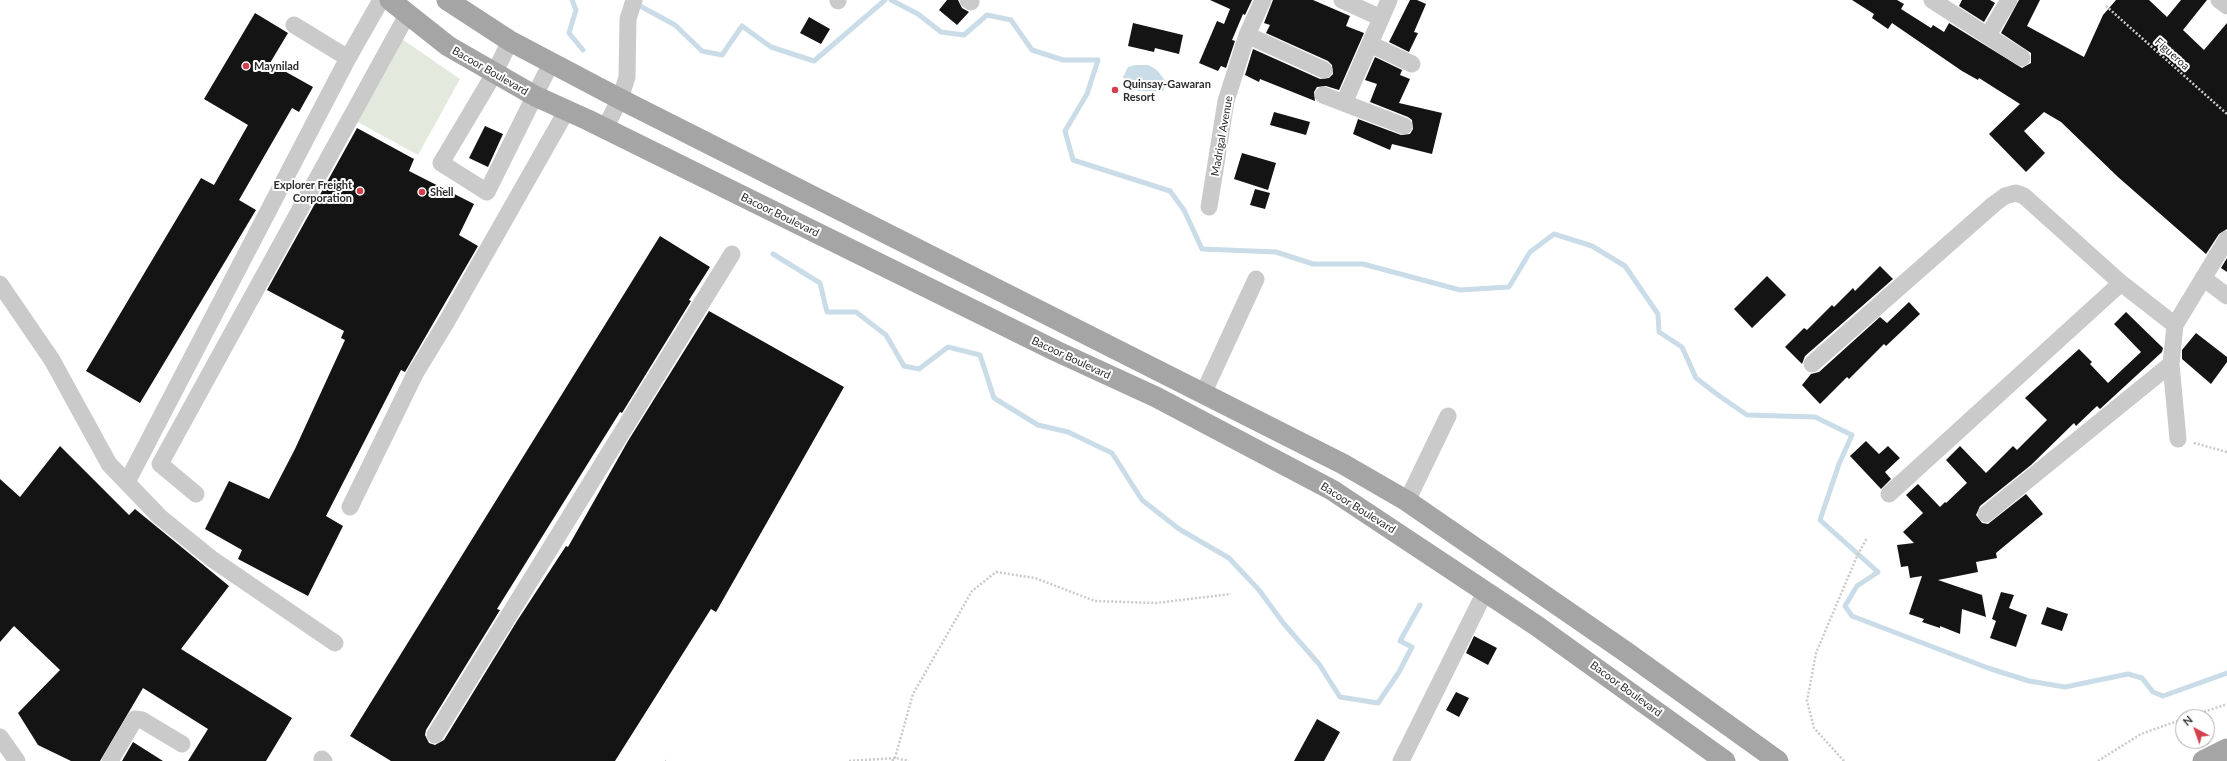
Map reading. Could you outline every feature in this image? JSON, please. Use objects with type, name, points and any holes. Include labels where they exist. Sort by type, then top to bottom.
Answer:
[{"type":"main road","name":"Bacoor Boulevard","points":[[390,0],[448,46],[494,74],[535,96],[604,128],[1050,348],[1156,397],[1332,490],[1486,592],[1608,676],[1725,761]]},
{"type":"main road","points":[[447,0],[510,41],[620,99],[1343,464],[1407,502],[1626,652],[1778,761]]},
{"type":"main road","points":[[2203,761],[2227,749]]},
{"type":"street","points":[[127,482],[348,58],[381,0]]},
{"type":"street","points":[[604,128],[620,99],[626,77],[628,19],[634,0]]},
{"type":"street","name":"Madrigal Avenue","points":[[1210,207],[1226,101],[1247,35],[1263,0]]},
{"type":"street","points":[[1342,0],[1381,18]]},
{"type":"street","points":[[1344,103],[1389,0]]},
{"type":"street","points":[[1932,0],[2022,58]]},
{"type":"street","points":[[1988,35],[2009,0]]},
{"type":"street","points":[[2219,0],[2227,6]]},
{"type":"street","points":[[196,494],[160,464],[407,15]]},
{"type":"street","points":[[294,25],[348,58]]},
{"type":"street","points":[[1247,35],[1324,70]]},
{"type":"street","points":[[510,41],[494,74],[441,163],[487,192],[551,63]]},
{"type":"street","points":[[1370,44],[1412,64]]},
{"type":"street","points":[[1323,95],[1404,126]]},
{"type":"street","points":[[350,507],[416,372],[447,321],[567,110]]},
{"type":"street","points":[[1812,364],[2005,196],[2016,193],[2024,196],[2121,283],[2175,325]]},
{"type":"street","points":[[2178,439],[2172,364],[2175,325],[2227,239]]},
{"type":"street","points":[[435,735],[732,254]]},
{"type":"street","points":[[2203,278],[2227,296]]},
{"type":"street","points":[[1203,394],[1256,280]]},
{"type":"street","points":[[1889,494],[2121,283]]},
{"type":"street","points":[[0,284],[52,360],[109,464],[160,517],[212,559],[335,643]]},
{"type":"street","points":[[1986,514],[2172,364]]},
{"type":"street","points":[[1407,502],[1448,416]]},
{"type":"street","points":[[1401,761],[1486,592]]},
{"type":"street","points":[[110,761],[135,719],[142,720],[182,744]]},
{"type":"street","points":[[0,737],[17,761]]},
{"type":"path","name":"Figueroa","points":[[2106,6],[2227,114]]},
{"type":"path","points":[[2178,439],[2227,452]]},
{"type":"path","points":[[1844,761],[1814,728],[1807,701],[1816,653],[1858,554],[1867,538]]},
{"type":"path","points":[[892,761],[895,758],[913,694],[972,591],[996,572],[1035,578],[1095,601],[1156,602],[1231,594]]},
{"type":"path","points":[[2212,709],[2227,704]]},
{"type":"path","points":[[2098,761],[2142,734],[2175,722]]},
{"type":"path","points":[[849,761],[895,758],[909,761]]},
{"type":"shaded area","points":[[399,37],[460,79],[418,155],[354,120]]},
{"type":"water","points":[[1135,65],[1148,65],[1157,70],[1167,83],[1163,91],[1139,91],[1129,87],[1123,77],[1128,67]]},
{"type":"building","points":[[947,0],[958,0],[962,8],[969,12],[957,25],[939,10]]},
{"type":"building","points":[[1210,0],[1252,0],[1245,15],[1243,14],[1232,40],[1235,41],[1226,68],[1221,66],[1218,71],[1199,63],[1217,21],[1224,24],[1230,9]]},
{"type":"building","points":[[1273,0],[1313,0],[1350,16],[1346,26],[1364,33],[1339,90],[1326,86],[1317,87],[1314,92],[1315,101],[1260,79],[1259,82],[1245,75],[1253,49],[1320,79],[1329,78],[1333,74],[1332,65],[1328,61],[1266,33],[1270,25],[1264,23]]},
{"type":"building","points":[[1410,0],[1417,0],[1426,4],[1414,32],[1418,33],[1409,52],[1389,42]]},
{"type":"building","points":[[1852,0],[1897,0],[1904,4],[1901,9],[1931,28],[1933,25],[1944,32],[1949,23],[2022,68],[2031,63],[2031,53],[2001,33],[2019,0],[2040,0],[2027,26],[2084,57],[2103,15],[2116,0],[2149,0],[2167,17],[2181,0],[2207,0],[2183,30],[2204,50],[2227,23],[2227,229],[2219,234],[2206,254],[2118,177],[2061,122],[2044,112],[2024,131],[2045,153],[2026,172],[1989,134],[2020,104],[1979,78],[1978,80],[1962,71],[1892,23],[1888,29],[1872,18],[1874,14]]},
{"type":"building","points":[[1962,0],[1990,0],[1995,3],[1984,22],[1959,6]]},
{"type":"building","points":[[255,13],[288,33],[270,63],[313,87],[299,112],[292,108],[239,200],[256,210],[140,403],[86,371],[201,178],[214,185],[248,125],[204,99]]},
{"type":"building","points":[[809,17],[830,29],[821,44],[800,33]]},
{"type":"building","points":[[1133,23],[1183,35],[1179,54],[1155,48],[1154,52],[1128,46]]},
{"type":"building","points":[[1375,57],[1402,70],[1400,75],[1410,79],[1399,103],[1442,113],[1432,154],[1392,144],[1390,150],[1353,134],[1358,119],[1401,135],[1410,134],[1413,129],[1412,120],[1408,117],[1370,102],[1377,84],[1365,80]]},
{"type":"building","points":[[1274,112],[1310,122],[1306,135],[1270,125]]},
{"type":"building","points":[[485,126],[503,134],[488,167],[469,158]]},
{"type":"building","points":[[357,128],[414,159],[409,171],[474,204],[459,235],[478,246],[405,372],[401,370],[326,516],[343,526],[308,596],[238,559],[242,550],[205,529],[229,481],[269,499],[295,449],[345,340],[341,338],[344,331],[267,290]]},
{"type":"building","points":[[1242,153],[1276,163],[1268,190],[1234,179]]},
{"type":"building","points":[[1255,189],[1270,193],[1265,209],[1250,205]]},
{"type":"building","points":[[660,236],[710,267],[689,300],[691,301],[622,413],[620,412],[497,609],[500,610],[426,730],[425,735],[429,743],[435,745],[444,740],[517,621],[566,546],[568,547],[628,441],[709,311],[844,387],[716,612],[711,609],[615,761],[391,761],[350,736]]},
{"type":"building","points":[[2227,258],[2227,272],[2221,268]]},
{"type":"building","points":[[1880,266],[1893,279],[1805,356],[1802,364],[1785,347],[1804,328],[1807,330],[1832,305],[1834,307],[1853,288],[1855,291]]},
{"type":"building","points":[[1767,276],[1786,295],[1752,328],[1734,309]]},
{"type":"building","points":[[1909,302],[1920,314],[1886,346],[1884,344],[1849,379],[1847,377],[1820,404],[1802,385],[1811,374],[1819,372],[1880,317],[1887,323]]},
{"type":"building","points":[[2126,312],[2163,348],[2162,352],[2100,409],[2097,406],[2076,426],[2074,423],[2031,465],[1980,506],[1976,515],[1982,523],[1988,524],[2026,494],[2043,514],[1996,553],[1997,558],[1976,562],[1978,572],[1938,580],[1982,595],[1986,617],[1962,609],[1960,634],[1940,626],[1940,628],[1922,622],[1924,619],[1909,614],[1922,576],[1910,578],[1908,566],[1901,567],[1897,545],[1914,543],[1903,532],[1923,513],[1906,495],[1918,484],[1940,507],[1945,502],[1946,503],[1967,483],[1946,460],[1960,446],[1986,473],[2013,446],[2017,450],[2047,420],[2025,398],[2079,349],[2092,362],[2090,364],[2108,383],[2141,352],[2114,324]]},
{"type":"building","points":[[2196,333],[2227,357],[2227,362],[2211,384],[2182,359],[2182,350]]},
{"type":"building","points":[[1866,441],[1879,454],[1888,446],[1900,458],[1885,472],[1891,479],[1881,489],[1850,456]]},
{"type":"building","points":[[60,446],[129,515],[135,509],[229,586],[181,649],[292,718],[266,761],[188,761],[208,729],[143,688],[100,761],[71,761],[38,745],[18,713],[60,670],[14,626],[0,642],[0,479],[20,497]]},
{"type":"building","points":[[2001,592],[2014,595],[2009,608],[2027,615],[2016,647],[1990,638],[1996,621],[1992,619]]},
{"type":"building","points":[[2047,607],[2068,614],[2062,631],[2041,624]]},
{"type":"building","points":[[1474,636],[1497,648],[1488,665],[1466,653]]},
{"type":"building","points":[[1456,692],[1469,698],[1459,717],[1446,710]]},
{"type":"building","points":[[1317,719],[1340,732],[1324,761],[1294,761]]},
{"type":"building","points":[[133,742],[163,761],[122,761]]},
{"type":"waterway","points":[[572,0],[576,10],[569,33],[583,50]]},
{"type":"waterway","points":[[637,3],[675,25],[702,51],[722,55],[742,26],[771,47],[814,61],[885,0]]},
{"type":"waterway","points":[[891,0],[918,14],[941,32],[964,35],[987,15],[1011,20],[1032,50],[1063,60],[1098,60],[1087,94],[1065,131],[1073,160],[1170,191],[1184,210],[1202,249],[1276,252],[1313,264],[1363,264],[1460,290],[1509,287],[1530,252],[1554,234],[1592,246],[1625,266],[1658,314],[1659,332],[1682,347],[1696,378],[1718,395],[1747,415],[1815,417],[1852,435],[1839,464],[1820,520],[1878,572],[1857,586],[1845,606],[1852,616],[1988,668],[2029,681],[2065,687],[2128,674],[2142,678],[2153,692],[2163,696],[2227,673]]},
{"type":"waterway","points":[[773,254],[820,283],[827,312],[856,312],[886,335],[904,366],[919,369],[948,347],[980,355],[994,398],[1038,425],[1068,432],[1112,453],[1142,500],[1179,529],[1229,558],[1259,590],[1284,624],[1319,664],[1340,697],[1378,703],[1399,672],[1412,647],[1400,641],[1420,605]]},
{"type":"place","name":"Maynilad","points":[[246,66]]},
{"type":"place","name":"Quinsay-Gawaran Resort","points":[[1115,90]]},
{"type":"place","name":"Explorer Freight Corporation","points":[[360,191]]},
{"type":"place","name":"Shell","points":[[422,192]]}]
